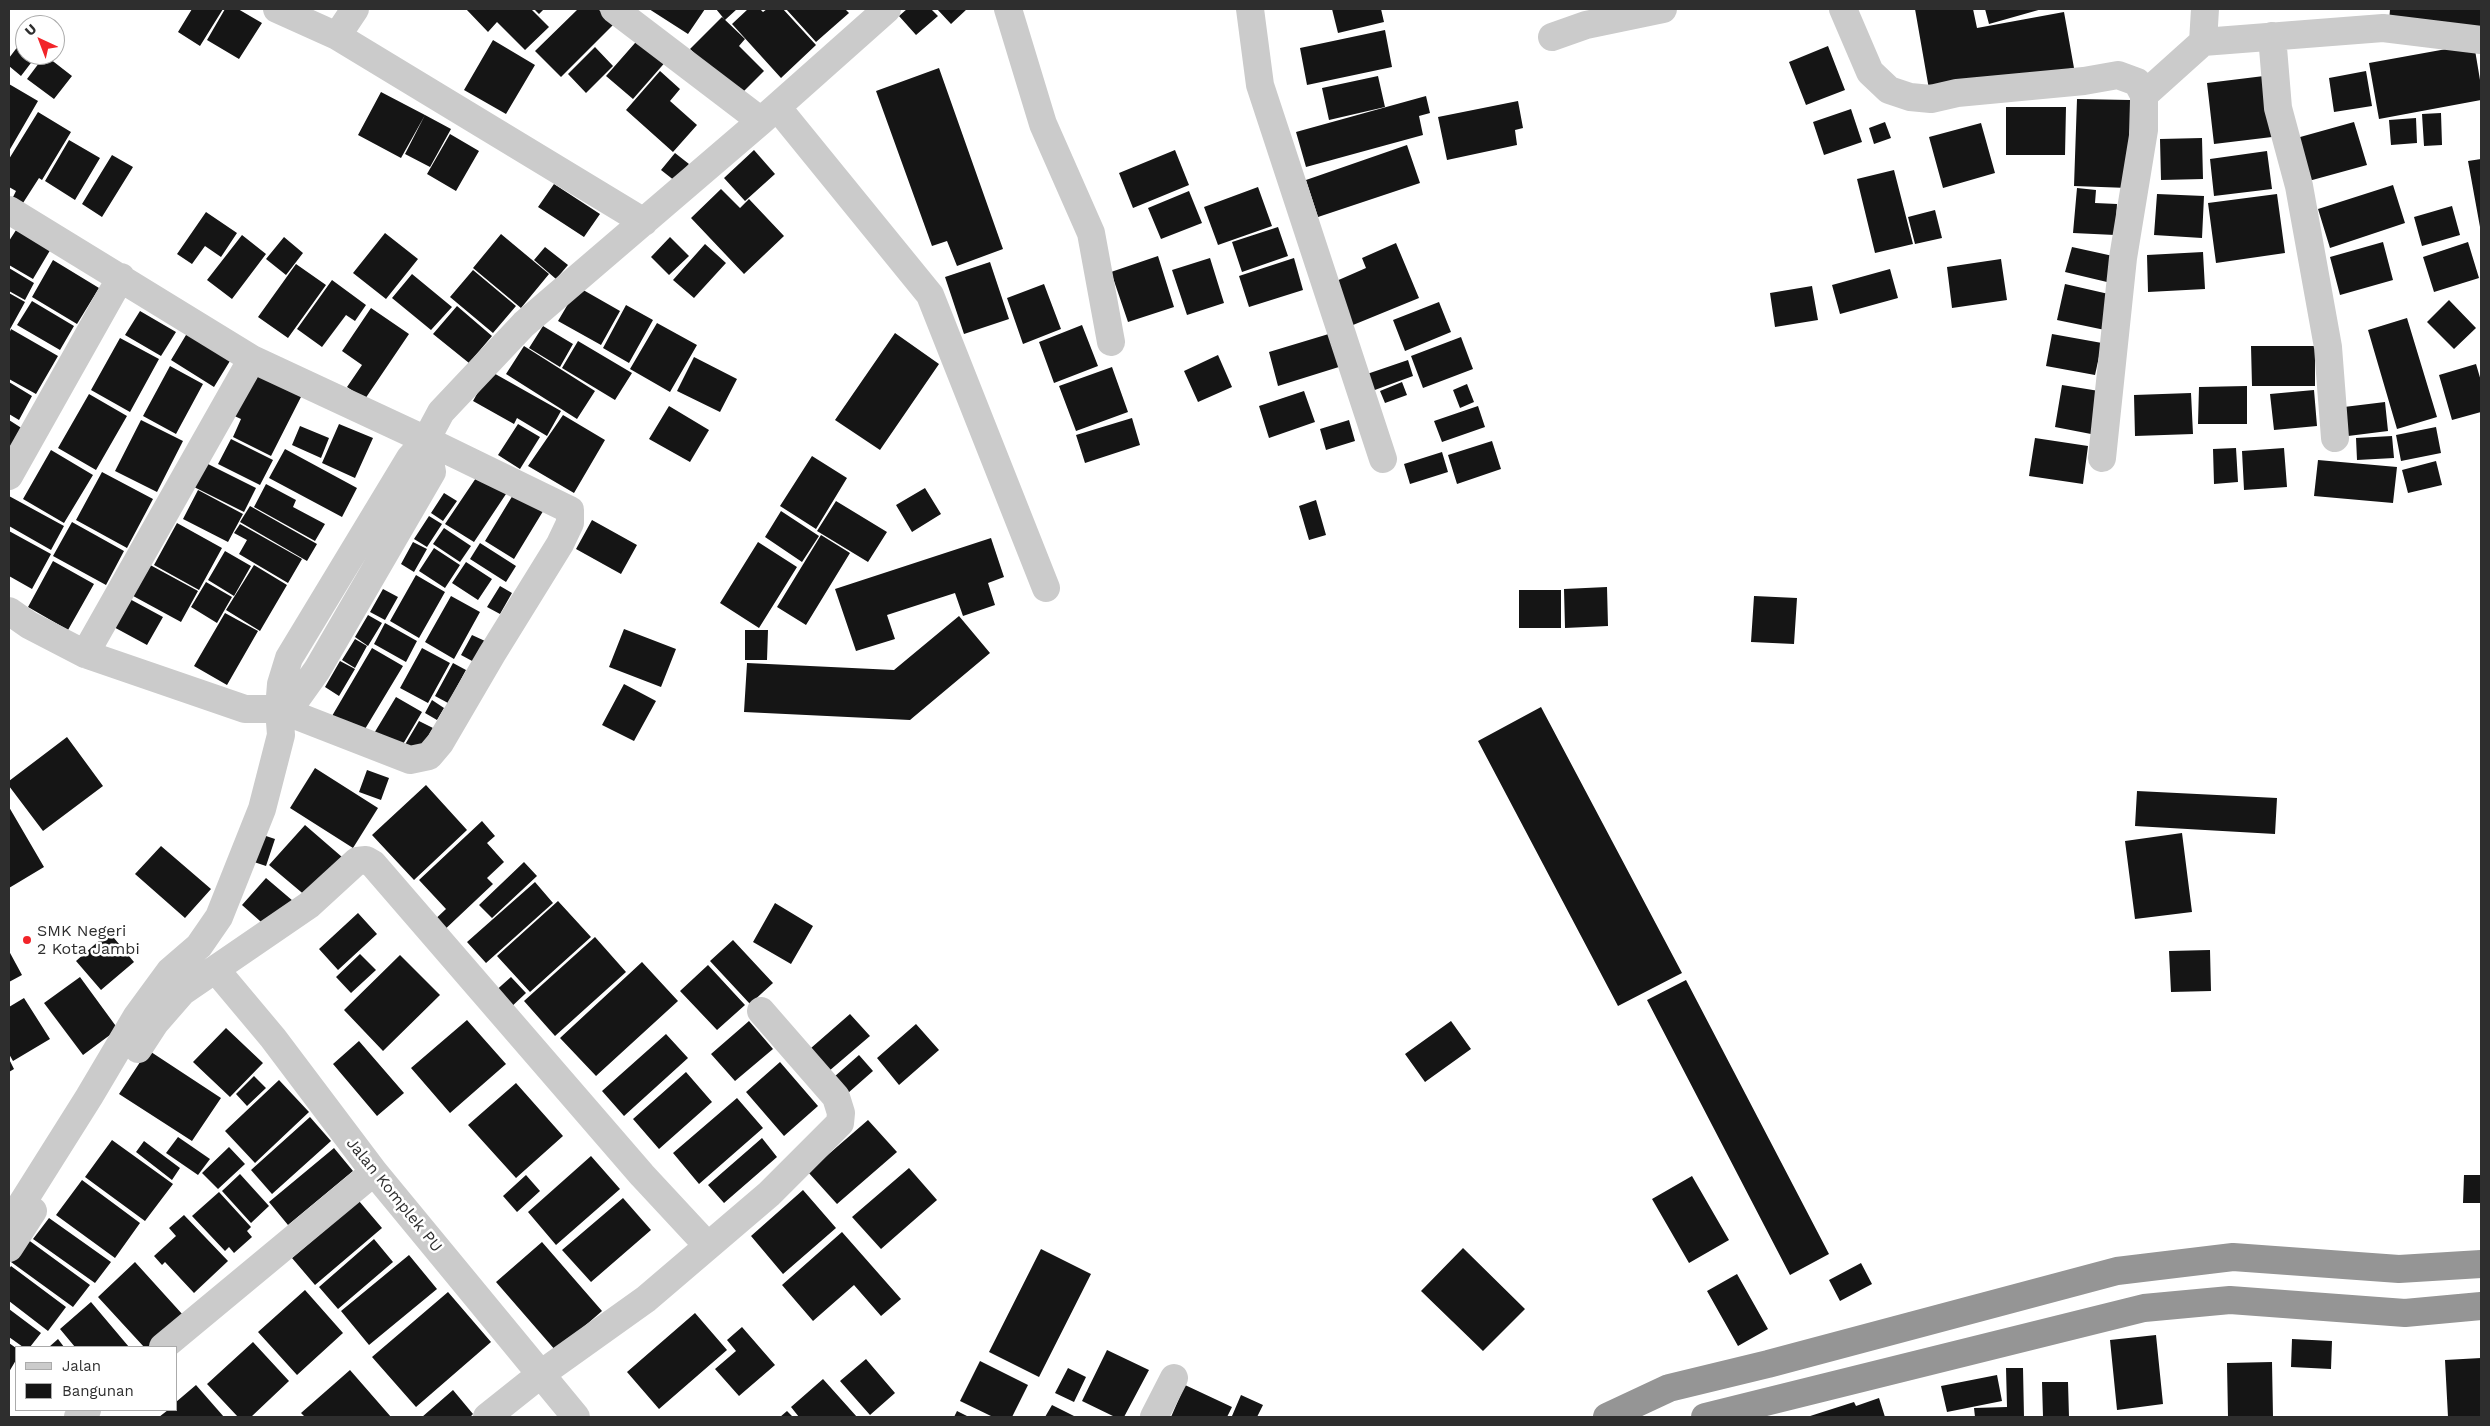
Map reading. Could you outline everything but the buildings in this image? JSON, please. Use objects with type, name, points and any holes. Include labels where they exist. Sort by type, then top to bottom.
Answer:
[{"type":"highway","points":[[1607,1417],[1669,1388],[1768,1364],[2117,1271],[2234,1257],[2400,1270],[2481,1264]]},
{"type":"highway","points":[[1705,1417],[2144,1308],[2230,1300],[2405,1313],[2481,1306]]},
{"type":"highway","points":[[1768,1364],[1778,1399]]},
{"type":"street","points":[[277,9],[337,36],[644,222]]},
{"type":"street","points":[[337,36],[355,9]]},
{"type":"street","points":[[614,9],[769,114],[930,295],[1046,588]]},
{"type":"street","points":[[279,709],[297,698],[316,670],[432,472],[426,440],[441,412],[524,324],[769,114],[887,9]]},
{"type":"street","points":[[1008,9],[1043,124],[1091,233],[1111,342]]},
{"type":"street","points":[[1250,9],[1260,85],[1383,459]]},
{"type":"street","points":[[1552,37],[1586,25],[1663,9]]},
{"type":"street","points":[[1843,9],[1870,72],[1889,90],[1910,97],[1930,99],[1957,93],[2084,81],[2118,75],[2137,82],[2144,96],[2144,130],[2123,258],[2102,458]]},
{"type":"street","points":[[2203,42],[2206,9]]},
{"type":"street","points":[[2144,96],[2203,42],[2384,28],[2481,40]]},
{"type":"street","points":[[2272,36],[2278,108],[2299,186],[2328,347],[2335,438]]},
{"type":"street","points":[[9,210],[252,359],[570,510],[570,523],[560,544],[440,743],[429,756],[410,760],[279,709],[245,709],[85,654],[29,625],[9,611]]},
{"type":"street","points":[[9,476],[121,277]]},
{"type":"street","points":[[85,654],[252,359]]},
{"type":"street","points":[[9,1224],[89,1097],[137,1016],[170,971],[199,946],[219,917],[262,809],[281,735],[279,709]]},
{"type":"street","points":[[9,1248],[155,1023],[182,992],[309,905],[357,861],[366,860],[373,864],[642,1175],[708,1246]]},
{"type":"street","name":"Jalan Komplek PU","points":[[216,970],[273,1038],[374,1172],[576,1417]]},
{"type":"street","points":[[487,1417],[540,1374],[646,1299],[769,1194],[840,1123],[841,1113],[836,1097],[761,1011]]},
{"type":"street","points":[[164,1346],[374,1172]]},
{"type":"street","points":[[1154,1417],[1174,1378]]},
{"type":"place","name":"SMK Negeri 2 Kota Jambi","points":[[27,940]]}]
